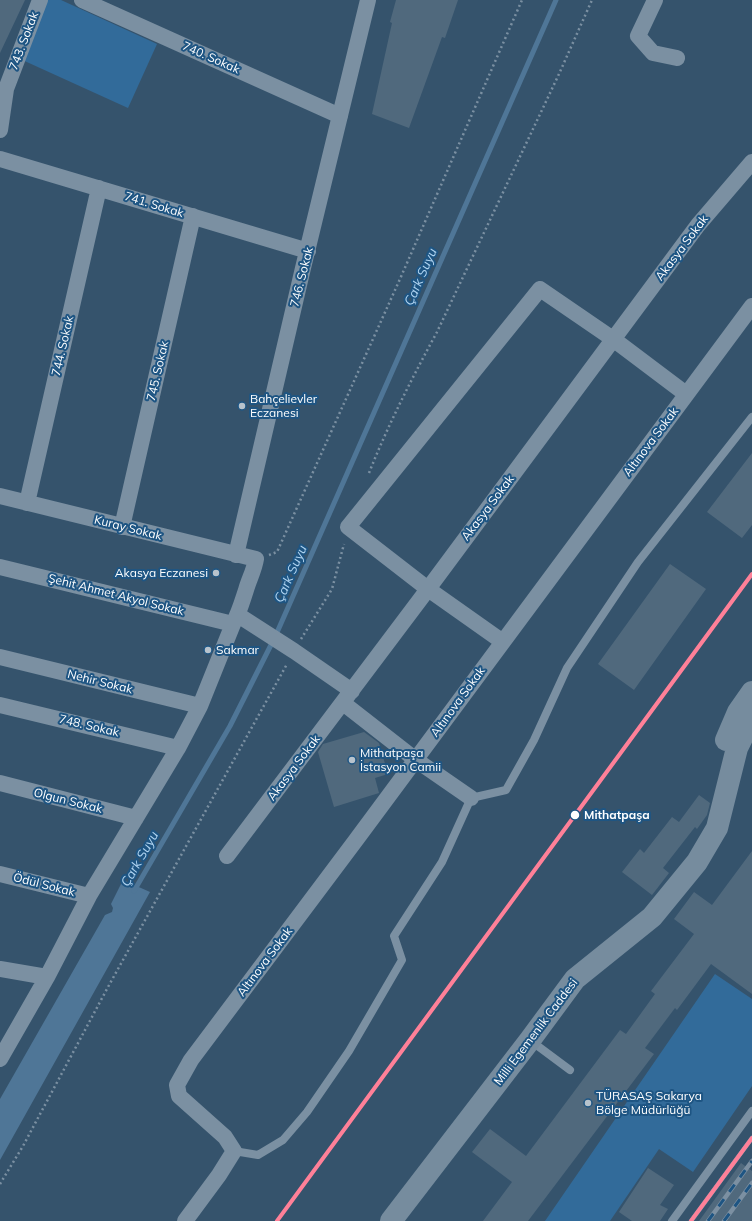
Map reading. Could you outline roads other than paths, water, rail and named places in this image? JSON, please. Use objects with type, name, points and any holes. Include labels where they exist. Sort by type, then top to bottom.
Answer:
[{"type":"main road","name":"Milli Egemenlik Caddesi","points":[[725,793],[726,740],[738,712],[752,692]]},
{"type":"main road","name":"Milli Egemenlik Caddesi","points":[[391,1221],[575,979],[652,917],[696,862],[717,828],[737,748],[752,718]]},
{"type":"street","name":"743. Sokak","points":[[0,130],[6,89],[40,0]]},
{"type":"street","name":"740. Sokak","points":[[82,0],[340,116]]},
{"type":"street","name":"746. Sokak","points":[[236,555],[368,0]]},
{"type":"street","points":[[655,0],[638,36],[653,53],[677,58]]},
{"type":"street","name":"741. Sokak","points":[[0,159],[308,251]]},
{"type":"street","name":"Akasya Sokak","points":[[227,856],[428,590],[698,226],[752,162]]},
{"type":"street","name":"744. Sokak","points":[[27,503],[99,188]]},
{"type":"street","name":"745. Sokak","points":[[122,526],[193,216]]},
{"type":"street","points":[[503,642],[428,590],[348,527],[540,289],[613,339],[686,394]]},
{"type":"street","name":"Altınova Sokak","points":[[234,1152],[225,1137],[179,1096],[177,1085],[191,1060],[416,760],[752,306]]},
{"type":"street","name":"Kuray Sokak","points":[[0,496],[256,559],[254,570],[246,589],[240,620]]},
{"type":"street","name":"Şehit Ahmet Akyol Sokak","points":[[0,567],[240,620],[290,648],[347,697],[416,760],[471,798]]},
{"type":"street","points":[[2,1051],[46,977],[88,896],[178,748],[200,706],[240,620]]},
{"type":"street","name":"Nehir Sokak","points":[[0,657],[200,706]]},
{"type":"street","name":"748. Sokak","points":[[0,705],[178,748]]},
{"type":"street","name":"Olgun Sokak","points":[[0,783],[136,818]]},
{"type":"street","name":"Ödül Sokak","points":[[0,874],[88,896]]},
{"type":"street","points":[[0,969],[46,977]]},
{"type":"street","points":[[184,1221],[219,1175],[234,1152]]},
{"type":"lane","points":[[234,1152],[258,1155],[282,1140],[307,1112],[345,1057],[402,960],[394,936],[442,862],[471,798],[506,790],[534,740],[567,668],[638,562],[752,417]]},
{"type":"lane","points":[[530,1040],[570,1070]]},
{"type":"lane","points":[[672,1221],[752,1111]]},
{"type":"waterway","name":"Çark Suyu","points":[[134,891],[230,726],[275,637],[556,0]]},
{"type":"railway","points":[[691,1221],[752,1138]]},
{"type":"railway","points":[[708,1221],[752,1161]]},
{"type":"railway","points":[[724,1221],[752,1183]]},
{"type":"place","name":"Bahçelievler Eczanesi","points":[[242,406]]},
{"type":"place","name":"Akasya Eczanesi","points":[[216,573]]},
{"type":"place","name":"Sakmar","points":[[208,650]]},
{"type":"place","name":"Mithatpaşa İstasyon Camii","points":[[352,760]]},
{"type":"place","name":"Mithatpaşa","points":[[575,815]]},
{"type":"place","name":"TÜRASAŞ Sakarya Bölge Müdürlüğü","points":[[588,1103]]}]
